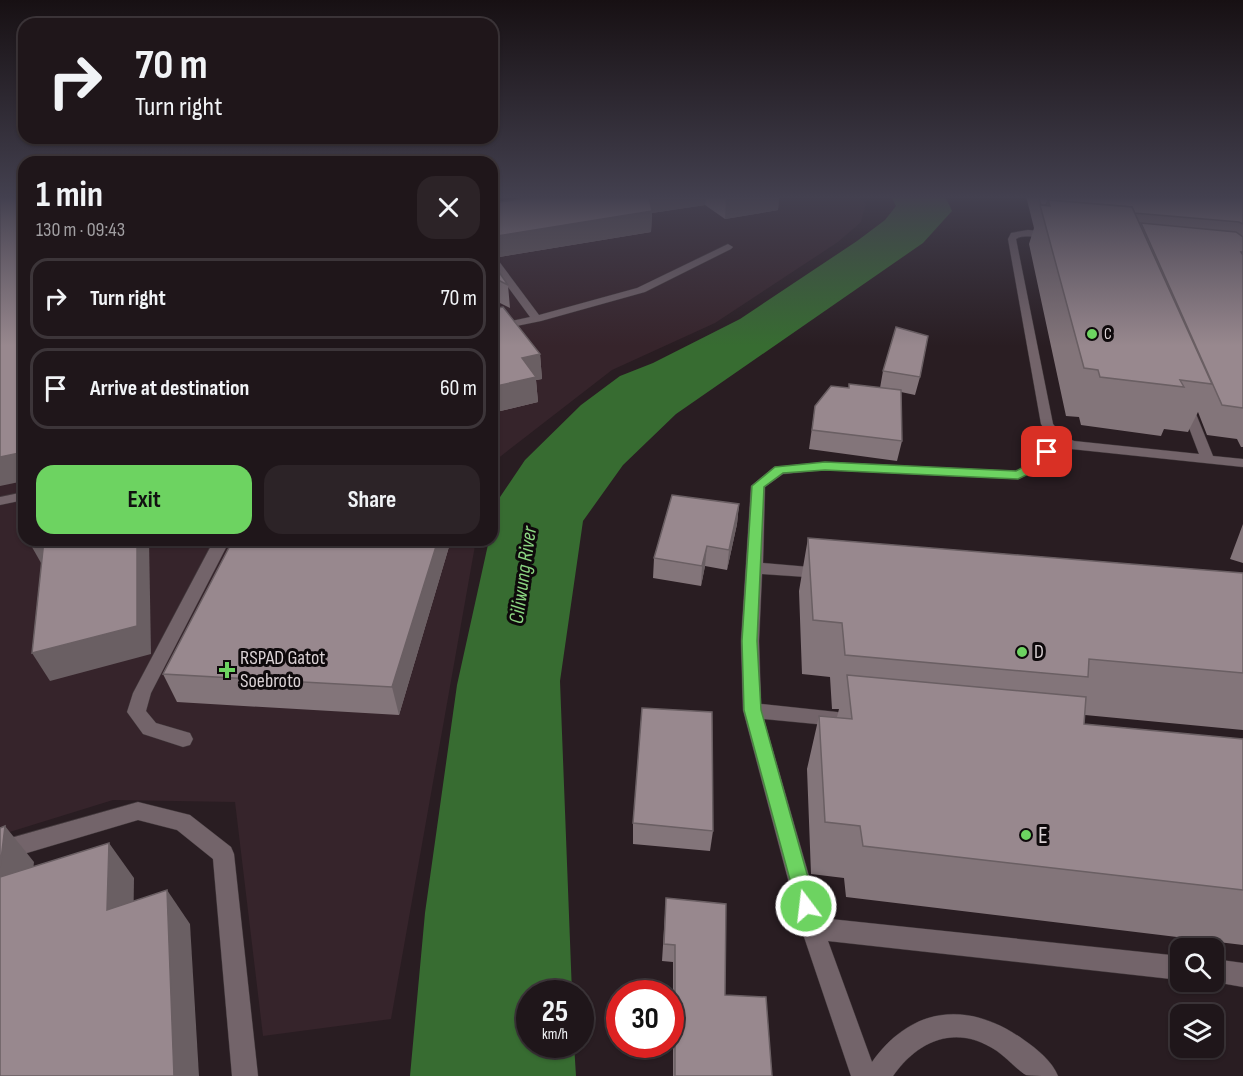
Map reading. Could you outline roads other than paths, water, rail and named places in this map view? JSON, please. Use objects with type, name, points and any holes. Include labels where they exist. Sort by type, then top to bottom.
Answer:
[{"type":"street","points":[[1013,246],[1047,424],[1057,438],[1071,445],[1243,463]]},
{"type":"street","points":[[498,327],[537,319],[640,290],[728,248]]},
{"type":"street","points":[[498,266],[537,319]]},
{"type":"street","points":[[1182,394],[1208,460]]},
{"type":"street","points":[[864,1076],[812,928],[752,710],[750,641],[758,486],[779,470],[825,466],[1018,475],[1037,465],[1057,438]]},
{"type":"street","points":[[0,501],[18,497]]},
{"type":"street","points":[[183,739],[150,729],[136,712],[142,693],[219,546]]},
{"type":"street","points":[[755,568],[838,574]]},
{"type":"street","points":[[752,710],[857,721]]},
{"type":"street","points":[[0,851],[138,811],[183,822],[223,854],[245,1076]]},
{"type":"street","points":[[812,928],[1170,967]]},
{"type":"street","points":[[1224,973],[1243,975]]},
{"type":"street","points":[[878,1076],[886,1060],[908,1037],[934,1026],[965,1026],[999,1037],[1031,1059],[1045,1076]]},
{"type":"water","name":"Ciliwung River","points":[[849,246],[918,246],[676,414],[623,465],[583,521],[560,681],[572,980],[516,980],[516,1058],[575,1058],[576,1076],[410,1076],[425,913],[457,685],[488,546],[498,546],[498,500],[525,460],[581,405],[620,376],[653,363],[740,319]]},
{"type":"place","name":"C","points":[[1092,334]]},
{"type":"place","name":"D","points":[[1022,652]]},
{"type":"place","name":"RSPAD Gatot Soebroto","points":[[227,670]]},
{"type":"place","name":"E","points":[[1026,835]]}]
